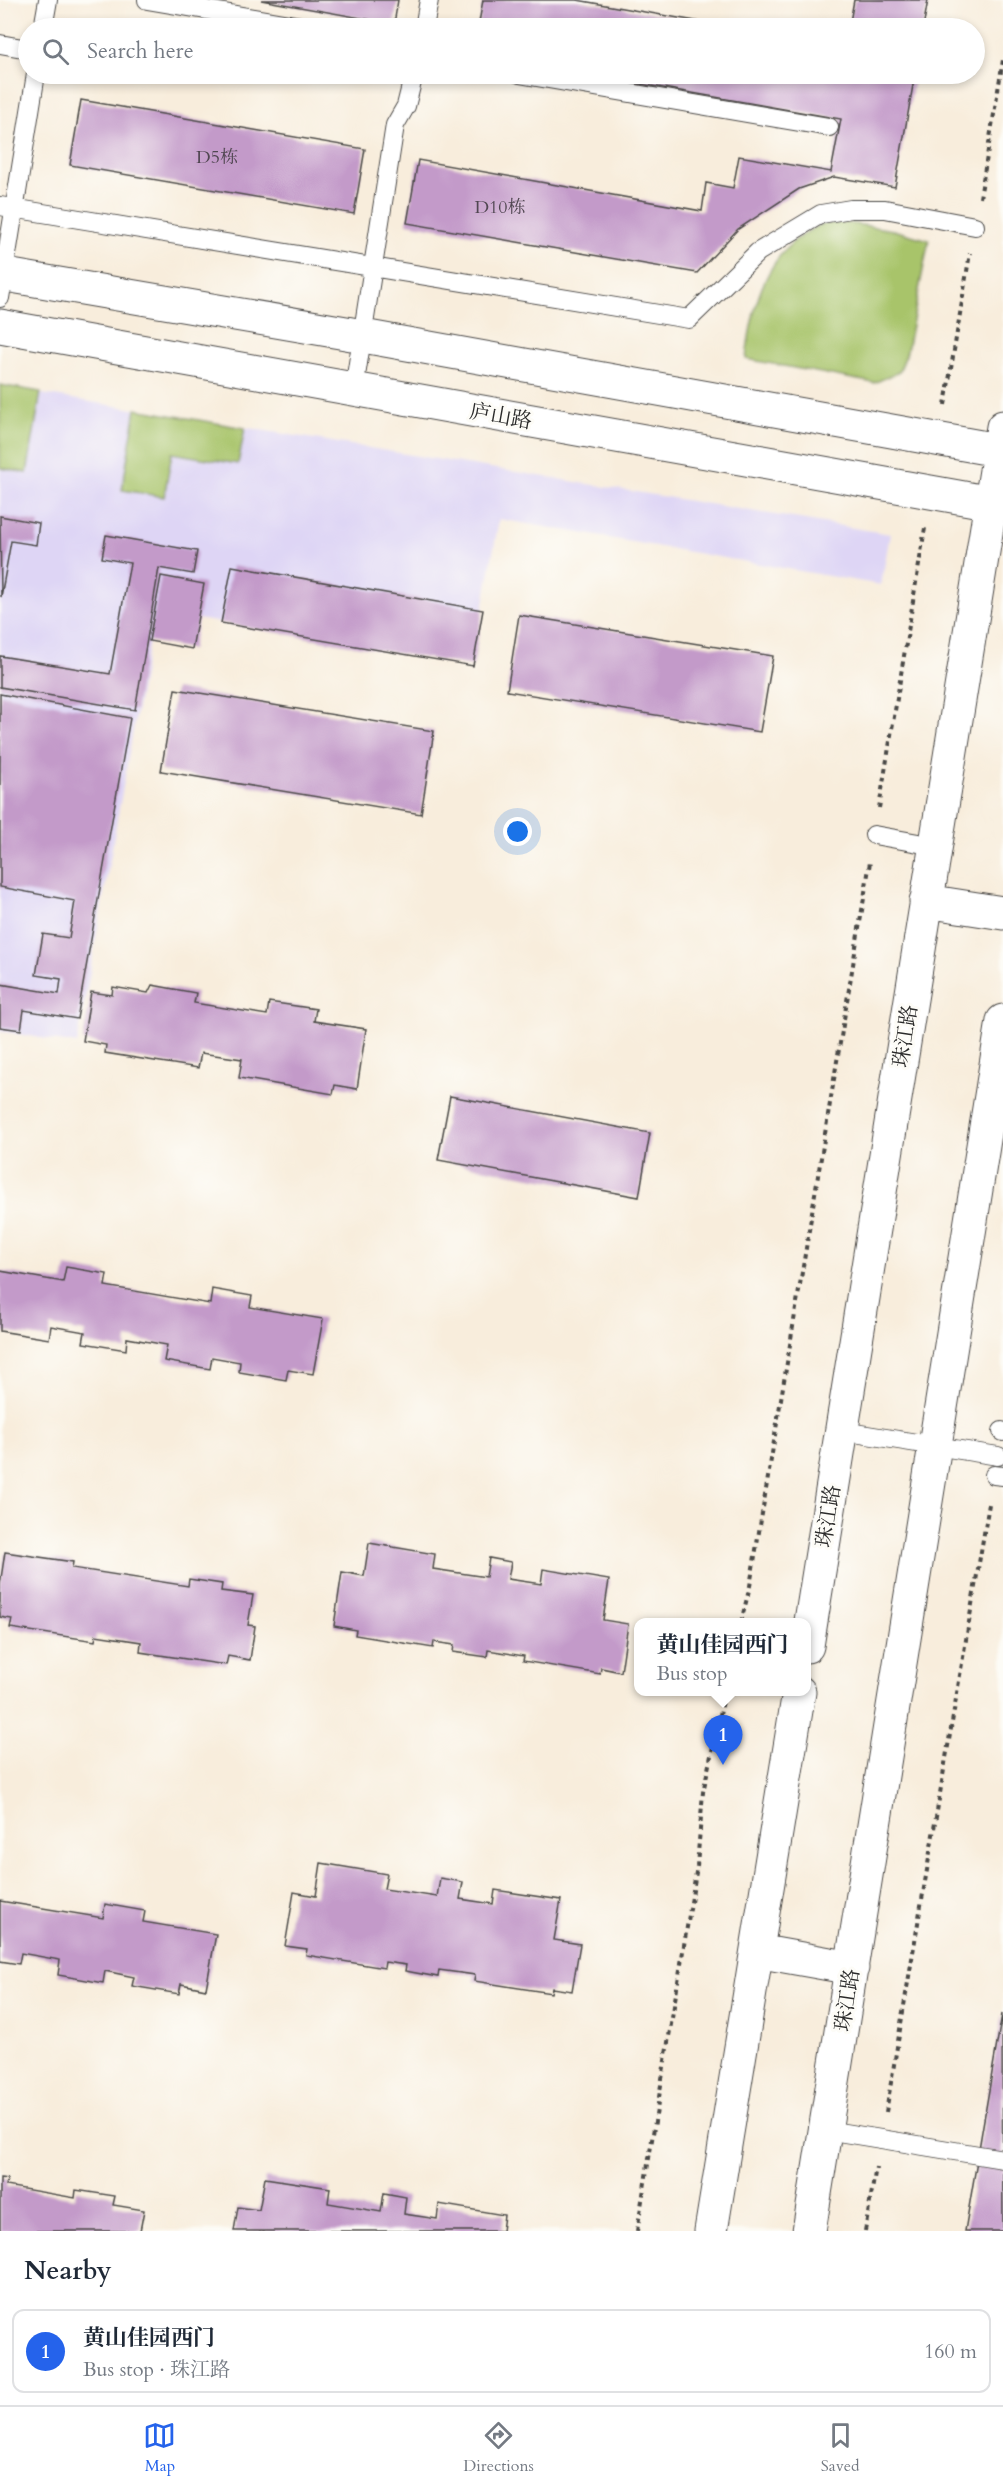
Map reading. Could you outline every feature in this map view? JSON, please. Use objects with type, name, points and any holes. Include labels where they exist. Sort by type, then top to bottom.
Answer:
[{"type":"street","points":[[1,282],[362,336],[1002,443]]},
{"type":"street","name":"庐山路","points":[[0,326],[997,504]]},
{"type":"street","name":"珠江路","points":[[811,1621],[935,846],[997,504],[1002,443]]},
{"type":"street","points":[[926,901],[1003,914]]},
{"type":"street","name":"珠江路","points":[[809,2231],[1003,1022]]},
{"type":"street","points":[[711,2231],[799,1696]]},
{"type":"street","points":[[757,1951],[852,1968]]},
{"type":"lane","points":[[45,18],[48,0]]},
{"type":"lane","points":[[147,0],[254,18]]},
{"type":"lane","points":[[426,18],[429,0]]},
{"type":"lane","points":[[0,44],[18,47]]},
{"type":"lane","points":[[1,282],[7,207],[34,84]]},
{"type":"lane","points":[[354,389],[395,125],[406,106],[412,84]]},
{"type":"lane","points":[[577,84],[829,127]]},
{"type":"lane","points":[[7,207],[689,319],[758,252],[821,214],[852,209],[885,209],[975,226]]},
{"type":"lane","points":[[874,835],[935,846]]},
{"type":"lane","points":[[842,1431],[998,1456]]},
{"type":"lane","points":[[826,2130],[1003,2159]]},
{"type":"path","points":[[865,2231],[999,1476]]},
{"type":"path","points":[[637,2231],[697,1866],[703,1792],[724,1696]]},
{"type":"shaded area","points":[[0,387],[890,534],[881,585],[499,519],[473,666],[198,619],[192,649],[149,641],[77,1044],[0,1031]]},
{"type":"green space","points":[[849,223],[893,230],[929,240],[906,355],[899,372],[874,383],[746,359],[758,299],[775,263],[802,235],[824,224]]},
{"type":"green space","points":[[0,385],[41,392],[27,473],[0,468]]},
{"type":"green space","points":[[136,409],[245,428],[238,464],[172,453],[164,497],[122,490]]},
{"type":"building","points":[[261,0],[398,0],[395,18],[361,18]]},
{"type":"building","points":[[483,0],[577,0],[679,18],[480,18]]},
{"type":"building","points":[[854,0],[928,0],[925,18],[851,18]]},
{"type":"building","points":[[640,84],[913,84],[895,187],[834,177],[799,189],[738,229],[697,273],[407,223],[418,160],[702,211],[706,183],[733,188],[739,156],[831,172],[841,119]]},
{"type":"building","points":[[81,100],[365,149],[354,214],[70,165]]},
{"type":"building","points":[[0,516],[39,523],[36,545],[11,541],[1,597]]},
{"type":"building","points":[[106,535],[197,551],[193,574],[159,568],[135,710],[0,687],[0,656],[110,674],[130,563],[102,558]]},
{"type":"building","points":[[232,566],[483,610],[473,666],[221,623]]},
{"type":"building","points":[[161,576],[204,584],[192,649],[149,641]]},
{"type":"building","points":[[519,615],[773,656],[760,732],[507,691]]},
{"type":"building","points":[[175,689],[434,731],[421,814],[161,771]]},
{"type":"building","points":[[0,694],[130,718],[77,1019],[24,1010],[21,1030],[0,1027],[0,984],[59,994],[61,979],[36,975],[43,934],[69,938],[75,901],[0,887]]},
{"type":"building","points":[[152,985],[196,993],[194,1003],[267,1015],[269,1002],[316,1009],[314,1021],[366,1029],[357,1089],[335,1085],[333,1094],[239,1078],[242,1059],[201,1053],[198,1068],[105,1053],[106,1045],[83,1041],[91,992],[112,995],[113,987],[148,993]]},
{"type":"building","points":[[450,1096],[650,1133],[639,1197],[438,1160]]},
{"type":"building","points":[[66,1267],[107,1274],[105,1286],[210,1304],[212,1289],[252,1296],[250,1307],[323,1319],[313,1374],[288,1370],[286,1380],[239,1372],[240,1362],[212,1357],[210,1369],[164,1361],[167,1345],[127,1338],[126,1350],[83,1343],[85,1332],[51,1326],[49,1339],[0,1331],[0,1271],[63,1282]]},
{"type":"building","points":[[369,1543],[435,1554],[433,1569],[486,1577],[489,1558],[511,1562],[508,1579],[541,1584],[543,1569],[609,1580],[603,1620],[628,1624],[621,1672],[601,1668],[600,1674],[523,1661],[524,1656],[488,1650],[487,1657],[453,1652],[454,1645],[434,1642],[433,1648],[355,1635],[356,1630],[334,1626],[342,1572],[364,1576]]},
{"type":"building","points":[[5,1552],[73,1562],[72,1568],[188,1586],[189,1579],[222,1584],[221,1591],[253,1595],[248,1625],[255,1626],[250,1660],[228,1656],[226,1665],[140,1652],[141,1642],[96,1635],[95,1641],[10,1628],[12,1619],[0,1617],[0,1585]]},
{"type":"building","points":[[321,1863],[387,1874],[384,1889],[437,1897],[440,1878],[463,1882],[460,1899],[493,1904],[495,1890],[561,1900],[554,1940],[580,1944],[572,1991],[552,1988],[551,1993],[474,1981],[475,1975],[439,1970],[438,1977],[405,1971],[406,1965],[385,1962],[384,1968],[306,1955],[307,1949],[285,1946],[294,1892],[316,1896]]},
{"type":"building","points":[[0,1901],[103,1918],[105,1904],[145,1911],[143,1922],[216,1934],[206,1989],[181,1984],[179,1994],[132,1986],[134,1977],[105,1971],[103,1983],[58,1975],[60,1960],[21,1953],[19,1964],[0,1961]]},
{"type":"building","points":[[1002,2014],[1003,2231],[965,2231]]},
{"type":"building","points":[[0,2178],[7,2179],[6,2186],[75,2198],[76,2190],[115,2196],[113,2205],[144,2210],[140,2231],[0,2231]]},
{"type":"building","points":[[265,2178],[330,2188],[328,2203],[381,2212],[384,2193],[406,2197],[404,2214],[437,2219],[439,2204],[504,2215],[502,2231],[234,2231],[238,2207],[259,2210]]},
{"type":"place","name":"黄山佳园西门","points":[[723,1765]]}]
